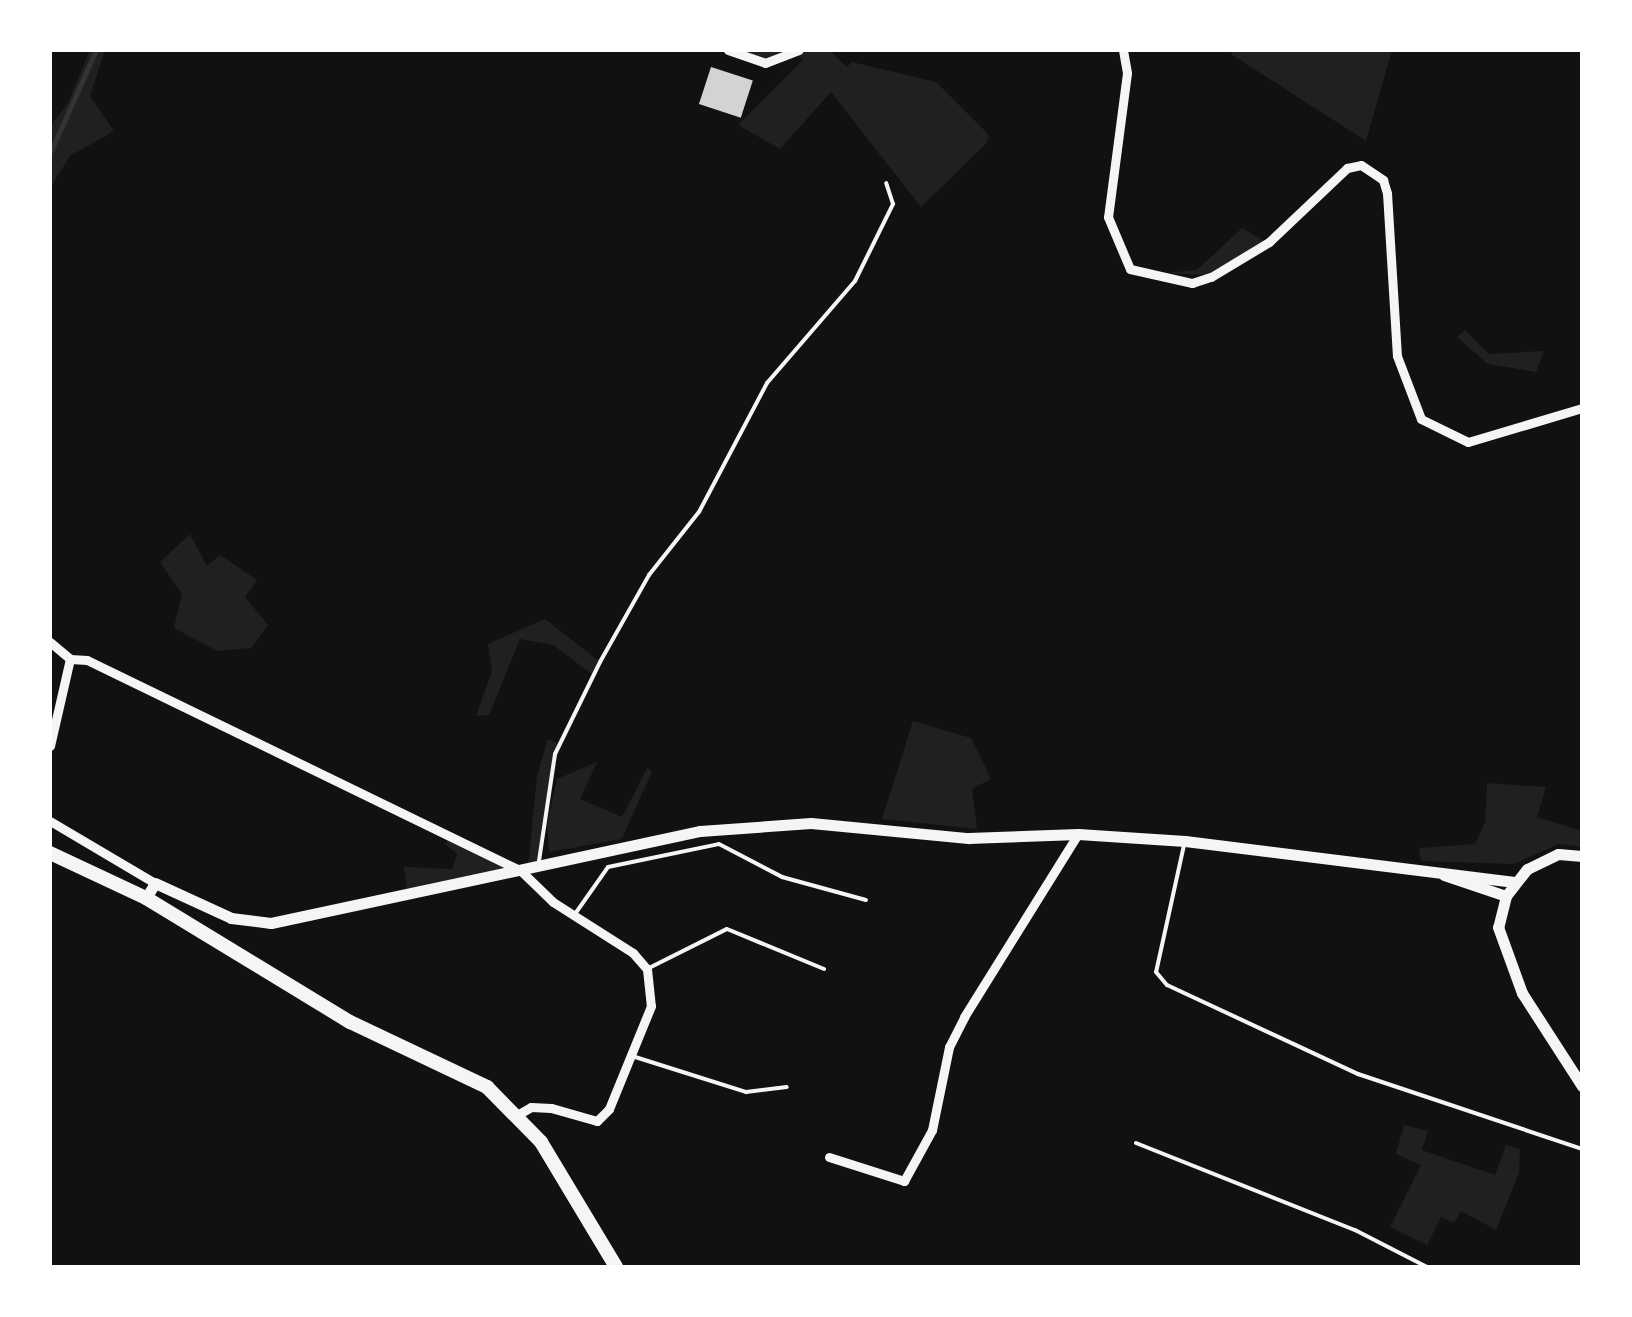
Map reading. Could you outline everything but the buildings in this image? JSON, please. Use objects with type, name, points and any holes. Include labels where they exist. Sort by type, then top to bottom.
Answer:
[{"type":"main road","points":[[50,853],[146,898],[350,1022],[488,1088],[520,1114],[616,1267]]},
{"type":"street","points":[[728,50],[765,63],[799,50]]},
{"type":"street","points":[[1123,50],[1126,72],[1108,217],[1130,269],[1192,283],[1211,277],[1268,242],[1347,168],[1361,164],[1383,180],[1387,193],[1396,356],[1421,419],[1468,442],[1582,408]]},
{"type":"street","points":[[50,642],[70,659],[87,660],[520,870],[648,969],[651,1006],[610,1109],[597,1121],[552,1108],[520,1114]]},
{"type":"street","points":[[50,746],[70,659]]},
{"type":"street","points":[[50,821],[155,883],[231,918],[271,923],[741,826],[811,823],[968,838],[1078,834],[1185,840],[1514,882]]},
{"type":"street","points":[[829,1157],[904,1181],[932,1130],[949,1047],[964,1016],[1078,834]]},
{"type":"street","points":[[1582,856],[1539,861],[1514,882],[1498,927],[1504,954],[1582,1086]]},
{"type":"street","points":[[1432,871],[1506,896]]},
{"type":"street","points":[[146,898],[155,883]]},
{"type":"lane","points":[[539,865],[555,754],[597,667],[649,575],[700,512],[767,383],[855,281],[893,204],[886,183]]},
{"type":"lane","points":[[1185,840],[1156,972],[1166,985],[1358,1074],[1582,1148]]},
{"type":"lane","points":[[575,914],[608,867],[719,844],[782,876],[866,900]]},
{"type":"lane","points":[[648,969],[727,929],[824,970]]},
{"type":"lane","points":[[632,1056],[746,1092],[788,1088]]},
{"type":"lane","points":[[1136,1143],[1355,1230],[1428,1267]]},
{"type":"shaded area","points":[[90,50],[105,50],[90,96],[114,131],[70,156],[50,188],[50,126],[68,103]]},
{"type":"shaded area","points":[[743,50],[829,50],[847,67],[852,62],[936,82],[989,135],[986,144],[921,207],[831,92],[780,149],[738,125],[803,60],[794,53],[746,62],[734,55]]},
{"type":"shaded area","points":[[1233,50],[1392,50],[1366,141],[1231,54]]},
{"type":"shaded area","points":[[1242,228],[1266,242],[1206,275],[1166,273],[1197,270]]},
{"type":"shaded area","points":[[1465,330],[1489,354],[1544,351],[1536,372],[1488,364],[1457,337]]},
{"type":"shaded area","points":[[190,534],[207,566],[220,555],[257,580],[245,597],[268,625],[251,648],[217,651],[174,628],[182,594],[160,562]]},
{"type":"shaded area","points":[[545,619],[600,662],[593,675],[553,645],[520,639],[489,715],[476,716],[492,671],[488,644]]},
{"type":"shaded area","points":[[913,721],[971,738],[991,779],[972,789],[977,829],[882,819]]},
{"type":"shaded area","points":[[548,739],[560,744],[539,865],[528,868],[537,776]]},
{"type":"shaded area","points":[[597,762],[580,799],[622,817],[647,768],[652,771],[622,839],[549,852],[547,825],[557,779]]},
{"type":"shaded area","points":[[1487,783],[1546,787],[1537,817],[1582,831],[1582,847],[1559,844],[1514,864],[1421,861],[1419,848],[1475,844],[1485,822]]},
{"type":"shaded area","points":[[451,836],[520,870],[408,895],[404,867],[452,869],[457,854],[445,844]]},
{"type":"shaded area","points":[[1404,1125],[1428,1131],[1422,1150],[1495,1175],[1506,1145],[1520,1149],[1519,1173],[1496,1230],[1461,1211],[1454,1223],[1441,1217],[1427,1245],[1390,1227],[1421,1165],[1396,1154]]},
{"type":"waterway","points":[[50,153],[96,50]]}]
